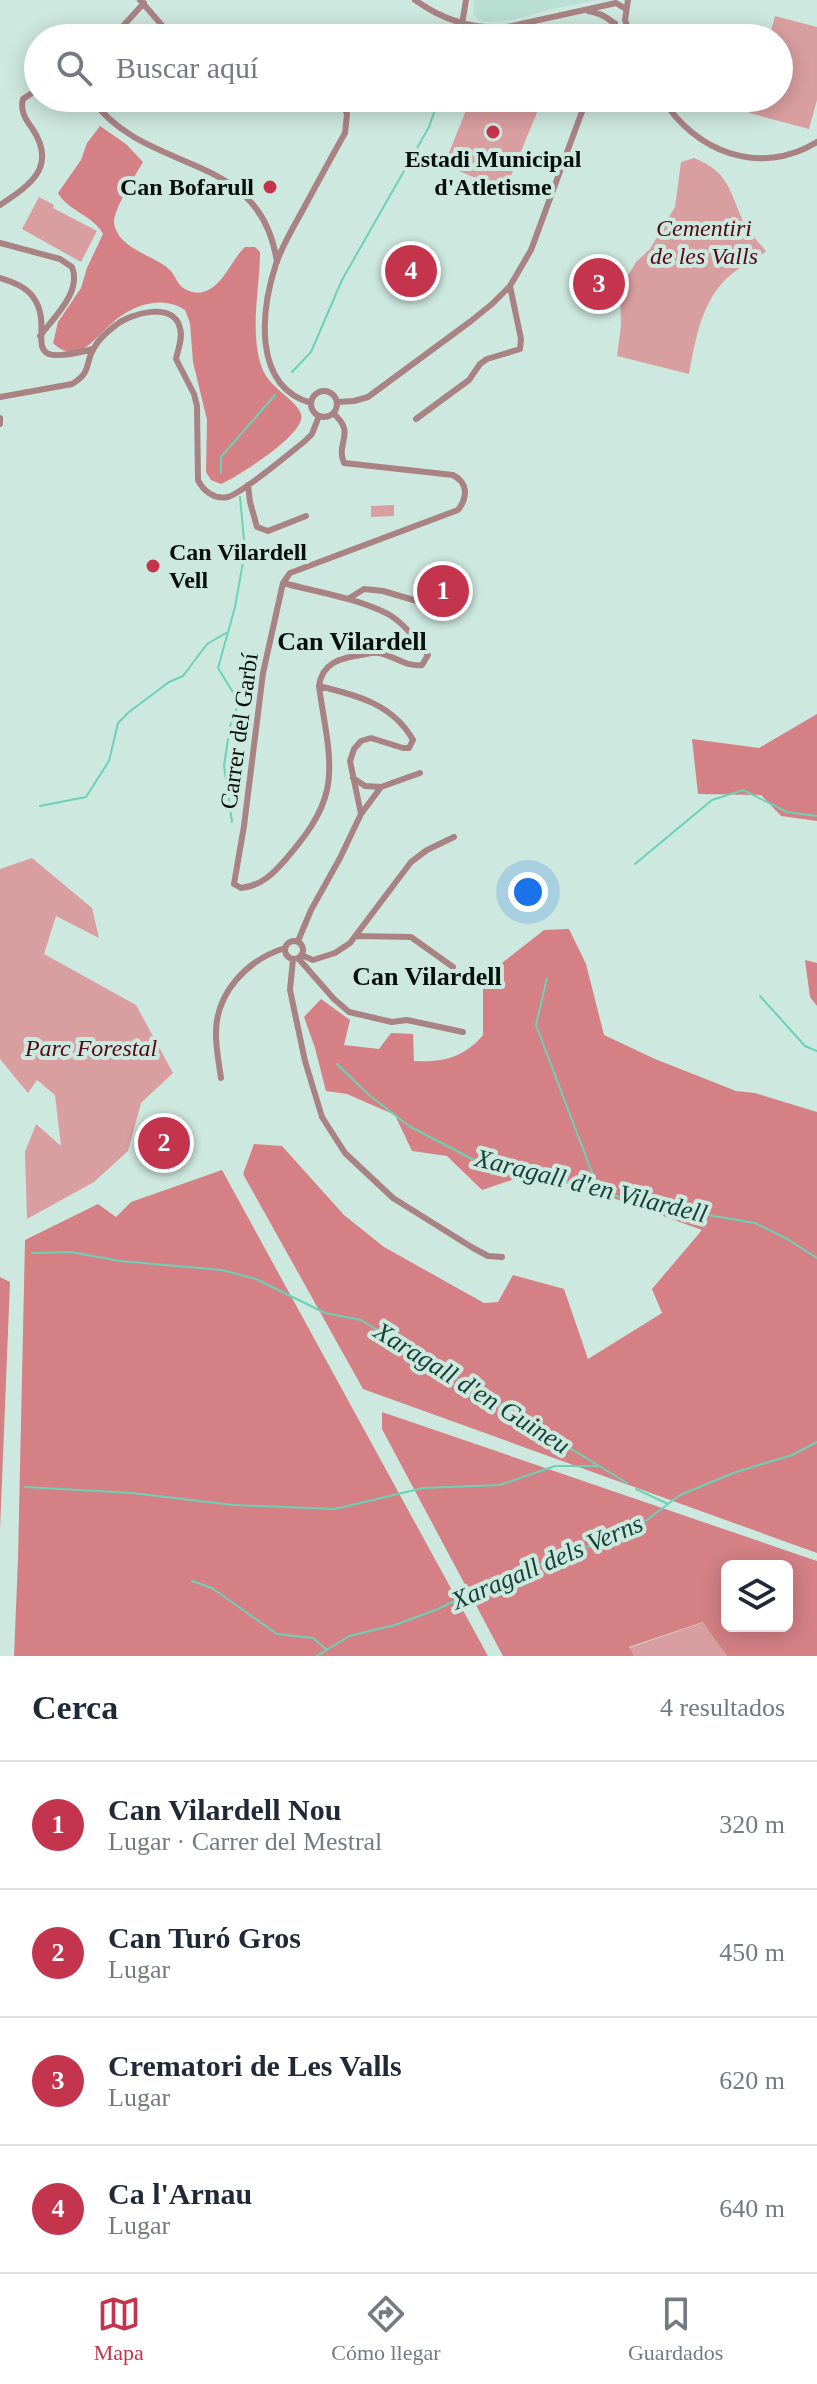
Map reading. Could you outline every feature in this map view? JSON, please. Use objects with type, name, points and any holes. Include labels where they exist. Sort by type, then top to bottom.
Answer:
[{"type":"street","points":[[415,0],[434,13],[462,24],[466,0]]},
{"type":"street","points":[[626,24],[628,0]]},
{"type":"street","points":[[124,24],[142,2],[161,24]]},
{"type":"street","points":[[520,24],[615,3],[626,9]]},
{"type":"street","points":[[608,18],[607,11],[615,3]]},
{"type":"street","points":[[580,10],[598,12],[615,24],[625,20]]},
{"type":"street","points":[[0,205],[29,186],[40,167],[41,143],[21,108],[24,98]]},
{"type":"street","points":[[103,112],[140,142],[215,174],[243,192],[260,214],[273,242],[277,262]]},
{"type":"street","points":[[311,403],[284,388],[269,364],[265,339],[269,293],[289,234],[345,133],[346,112]]},
{"type":"street","points":[[337,402],[368,397],[471,321],[510,286],[531,250],[582,112]]},
{"type":"street","points":[[672,112],[692,134],[738,156],[770,158],[788,155],[817,142]]},
{"type":"street","points":[[0,243],[60,259],[72,267],[75,279],[71,292],[40,336]]},
{"type":"street","points":[[0,278],[23,288],[34,298],[39,309],[41,347],[45,352],[56,357],[93,349]]},
{"type":"street","points":[[416,419],[469,380],[487,359],[520,349],[521,339],[510,286]]},
{"type":"street","points":[[0,397],[72,384],[83,378],[93,349],[117,324],[136,314],[162,312],[173,315],[180,326],[181,339],[176,359],[197,406],[198,480],[202,489],[212,495],[227,497],[248,485],[305,441],[312,434],[319,416]]},
{"type":"street","points":[[324,391],[333,395],[337,402],[333,413],[327,416],[319,416],[313,411],[311,403],[315,394],[324,391]]},
{"type":"street","points":[[333,413],[345,430],[340,454],[344,463],[453,475],[461,480],[465,489],[464,502],[458,510],[290,573],[283,583],[390,615],[428,655],[422,665],[411,666],[374,652],[337,660],[320,675],[319,686],[364,698],[386,710],[396,717],[413,740],[409,748],[403,748],[371,738],[361,741],[354,749],[350,761],[361,814]]},
{"type":"street","points":[[0,418],[0,424]]},
{"type":"street","points":[[248,485],[257,527],[268,531],[306,516]]},
{"type":"street","name":"Carrer del Garbí","points":[[283,583],[263,673],[234,884],[241,888],[263,882],[304,838],[320,810],[327,790],[328,758],[319,686]]},
{"type":"street","points":[[346,600],[364,589],[383,591],[454,612]]},
{"type":"street","points":[[353,778],[365,786],[381,787],[420,773]]},
{"type":"street","points":[[298,941],[361,814],[381,787]]},
{"type":"street","points":[[298,941],[289,941],[285,948],[286,955],[313,960],[335,953],[356,936],[411,862],[454,837]]},
{"type":"street","points":[[356,936],[411,937],[453,967]]},
{"type":"street","points":[[298,941],[303,947],[290,990],[305,1061],[322,1117],[338,1143],[393,1198],[473,1248],[488,1256],[502,1257]]},
{"type":"street","points":[[221,1078],[216,1034],[226,993],[237,977],[269,953],[285,948]]},
{"type":"street","points":[[298,957],[349,1012],[392,1022],[407,1020],[463,1032]]},
{"type":"shaded area","points":[[474,0],[597,0],[511,20],[488,22],[478,19],[473,13]]},
{"type":"shaded area","points":[[100,126],[126,144],[143,162],[117,210],[114,223],[117,232],[129,245],[170,270],[182,287],[196,293],[210,289],[245,247],[255,247],[260,252],[256,325],[258,354],[271,382],[298,408],[300,422],[294,432],[270,454],[221,484],[211,480],[206,472],[207,420],[185,310],[166,303],[146,304],[118,318],[91,343],[77,351],[70,352],[53,343],[58,322],[81,288],[103,234],[58,193]]},
{"type":"shaded area","points":[[817,714],[817,821],[781,816],[761,795],[698,794],[692,739],[759,748]]},
{"type":"shaded area","points":[[569,929],[586,964],[604,1035],[736,1091],[755,1093],[817,1112],[817,1553],[363,1389],[243,1174],[254,1144],[282,1146],[344,1215],[384,1247],[484,1303],[498,1302],[513,1275],[564,1289],[588,1359],[662,1313],[652,1289],[702,1230],[538,1171],[482,1190],[447,1156],[412,1151],[395,1115],[347,1094],[326,1091],[304,1017],[321,999],[350,1020],[344,1045],[379,1049],[391,1033],[413,1034],[414,1061],[452,1057],[469,1049],[483,1035],[483,978],[544,930]]},
{"type":"shaded area","points":[[805,960],[817,963],[817,1006],[810,997]]},
{"type":"shaded area","points":[[222,1170],[488,1656],[14,1656],[25,1240],[98,1204],[116,1217],[131,1202]]},
{"type":"shaded area","points":[[0,1277],[10,1282],[0,1530]]},
{"type":"shaded area","points":[[382,1412],[817,1561],[817,1656],[727,1656],[703,1622],[629,1647],[634,1656],[503,1656],[382,1429]]},
{"type":"green space","points":[[775,16],[817,27],[817,100],[809,129],[749,113],[793,112],[793,24],[773,24]]},
{"type":"green space","name":"Estadi Municipal d'Atletisme","points":[[465,112],[537,112],[505,190],[444,165]]},
{"type":"green space","name":"Cementiri de les Valls","points":[[694,158],[706,163],[721,176],[745,225],[766,251],[727,278],[717,289],[698,330],[689,374],[617,356],[621,326],[620,289],[636,262],[650,249],[675,207],[681,162]]},
{"type":"green space","points":[[39,197],[54,205],[53,208],[97,231],[81,262],[22,229]]},
{"type":"green space","points":[[394,505],[394,516],[371,517],[371,506]]},
{"type":"green space","name":"Parc Forestal","points":[[32,858],[92,908],[99,938],[56,916],[44,954],[136,1005],[173,1073],[141,1103],[128,1151],[94,1182],[27,1219],[25,1152],[36,1124],[61,1146],[55,1095],[37,1080],[28,1093],[0,1059],[0,869]]},
{"type":"green space","points":[[704,1622],[727,1656],[634,1656],[629,1648]]},
{"type":"waterway","points":[[292,372],[311,352],[342,280],[429,127],[434,112]]},
{"type":"waterway","points":[[221,473],[221,457],[275,395]]},
{"type":"waterway","points":[[232,822],[224,766],[230,726],[239,702],[218,668],[235,607],[245,551],[240,497]]},
{"type":"waterway","points":[[40,806],[86,797],[109,761],[118,723],[169,682],[183,676],[207,644],[226,633]]},
{"type":"waterway","points":[[635,864],[712,800],[743,790],[787,812],[817,816]]},
{"type":"waterway","points":[[547,978],[536,1025],[599,1191]]},
{"type":"waterway","points":[[760,996],[805,1046],[817,1051]]},
{"type":"waterway","name":"Xaragall d'en Vilardell","points":[[337,1064],[369,1095],[409,1126],[472,1159],[649,1205],[755,1223],[817,1258]]},
{"type":"waterway","name":"Xaragall d'en Guineu","points":[[32,1253],[71,1252],[120,1261],[222,1270],[256,1279],[325,1313],[361,1320],[627,1483]]},
{"type":"waterway","name":"Xaragall dels Verns","points":[[317,1656],[349,1636],[395,1625],[438,1609],[491,1583],[610,1538],[643,1523],[680,1495],[736,1472],[792,1455],[817,1442]]},
{"type":"waterway","points":[[25,1487],[132,1493],[233,1505],[335,1509],[423,1488],[500,1485],[555,1466],[597,1466]]},
{"type":"waterway","name":"Xaragall d'en Guineu","points":[[636,1489],[668,1504]]},
{"type":"waterway","points":[[192,1581],[212,1588],[277,1634],[313,1638],[327,1650]]},
{"type":"place","name":"Estadi Municipal d'Atletisme","points":[[493,132]]},
{"type":"place","name":"Can Bofarull","points":[[270,187]]},
{"type":"place","name":"Ca l'Arnau","points":[[411,271]]},
{"type":"place","name":"Crematori de Les Valls","points":[[599,284]]},
{"type":"place","name":"Can Vilardell Vell","points":[[153,566]]},
{"type":"place","name":"Can Vilardell Nou","points":[[443,591]]},
{"type":"place","name":"Can Turó Gros","points":[[164,1143]]},
{"type":"district","name":"Can Vilardell","points":[[352,641]]},
{"type":"district","name":"Can Vilardell","points":[[427,976]]}]
